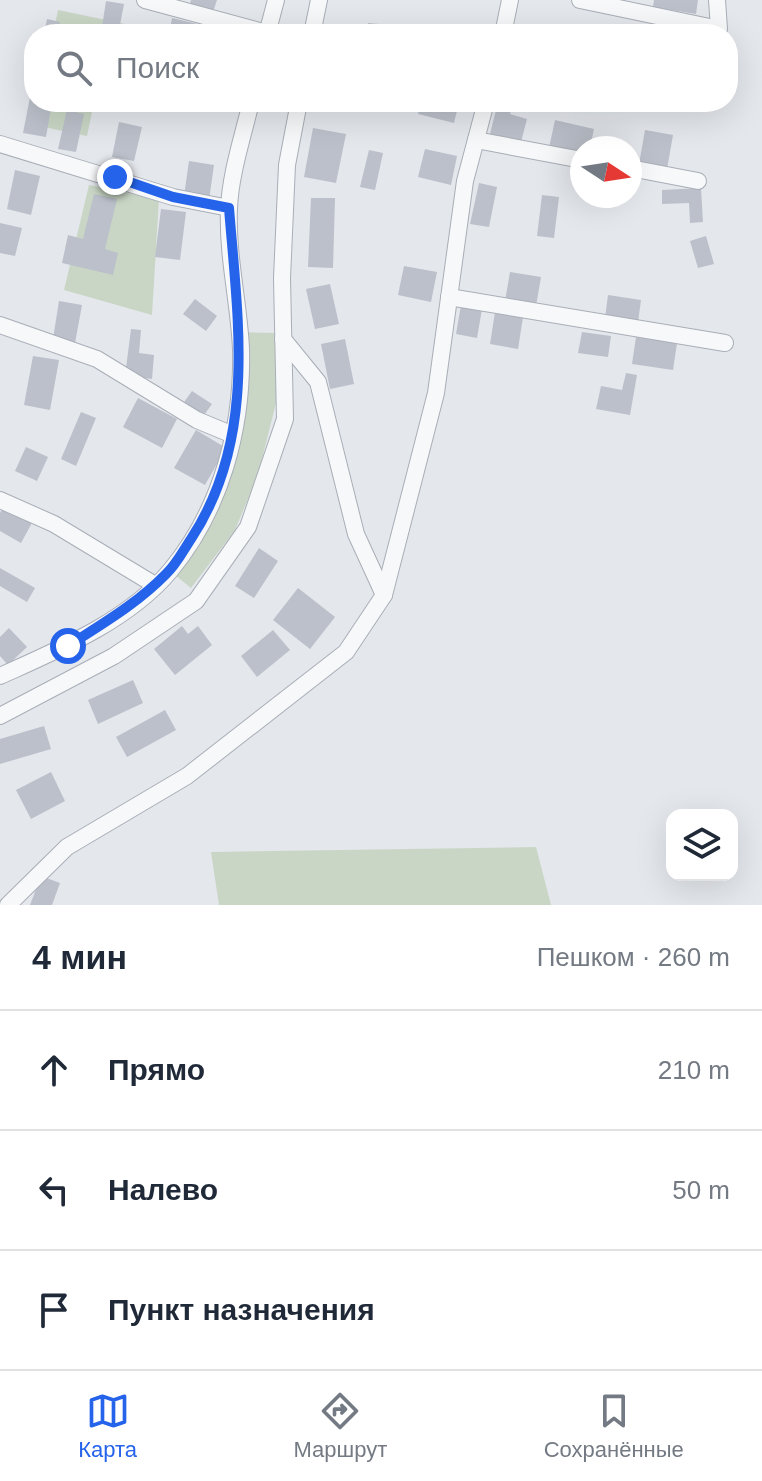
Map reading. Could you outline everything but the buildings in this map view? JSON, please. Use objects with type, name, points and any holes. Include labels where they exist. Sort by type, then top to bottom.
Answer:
[{"type":"street","points":[[145,0],[231,24]]},
{"type":"street","points":[[270,24],[276,0]]},
{"type":"street","points":[[314,24],[319,0]]},
{"type":"street","points":[[505,24],[510,0]]},
{"type":"street","points":[[580,0],[695,24]]},
{"type":"street","points":[[717,0],[719,24]]},
{"type":"street","points":[[0,676],[68,646],[155,585],[170,571],[202,523],[228,466],[241,350],[229,208],[249,112]]},
{"type":"street","points":[[0,716],[114,656],[196,601],[248,527],[285,419],[282,278],[287,165],[297,112]]},
{"type":"street","points":[[8,905],[67,847],[187,776],[346,652],[384,595],[436,393],[465,181],[483,112]]},
{"type":"street","points":[[476,140],[570,158]]},
{"type":"street","points":[[0,144],[173,197],[229,208]]},
{"type":"street","points":[[642,170],[698,181]]},
{"type":"street","points":[[449,297],[725,343]]},
{"type":"street","points":[[0,325],[97,359],[197,420],[233,435]]},
{"type":"street","points":[[283,339],[318,382],[356,534],[384,595]]},
{"type":"street","points":[[0,500],[54,524],[155,585]]},
{"type":"green space","points":[[58,10],[125,24],[55,24]]},
{"type":"green space","points":[[36,112],[92,112],[87,136],[34,125]]},
{"type":"green space","points":[[89,185],[159,199],[152,315],[64,290]]},
{"type":"green space","points":[[239,332],[274,333],[278,395],[258,475],[235,530],[191,588],[170,571],[228,466]]},
{"type":"green space","points":[[536,847],[551,905],[219,905],[211,852]]},
{"type":"route","points":[[68,646],[130,606],[170,571],[202,523],[228,466],[237,414],[241,350],[229,208],[173,197],[115,177]]}]
